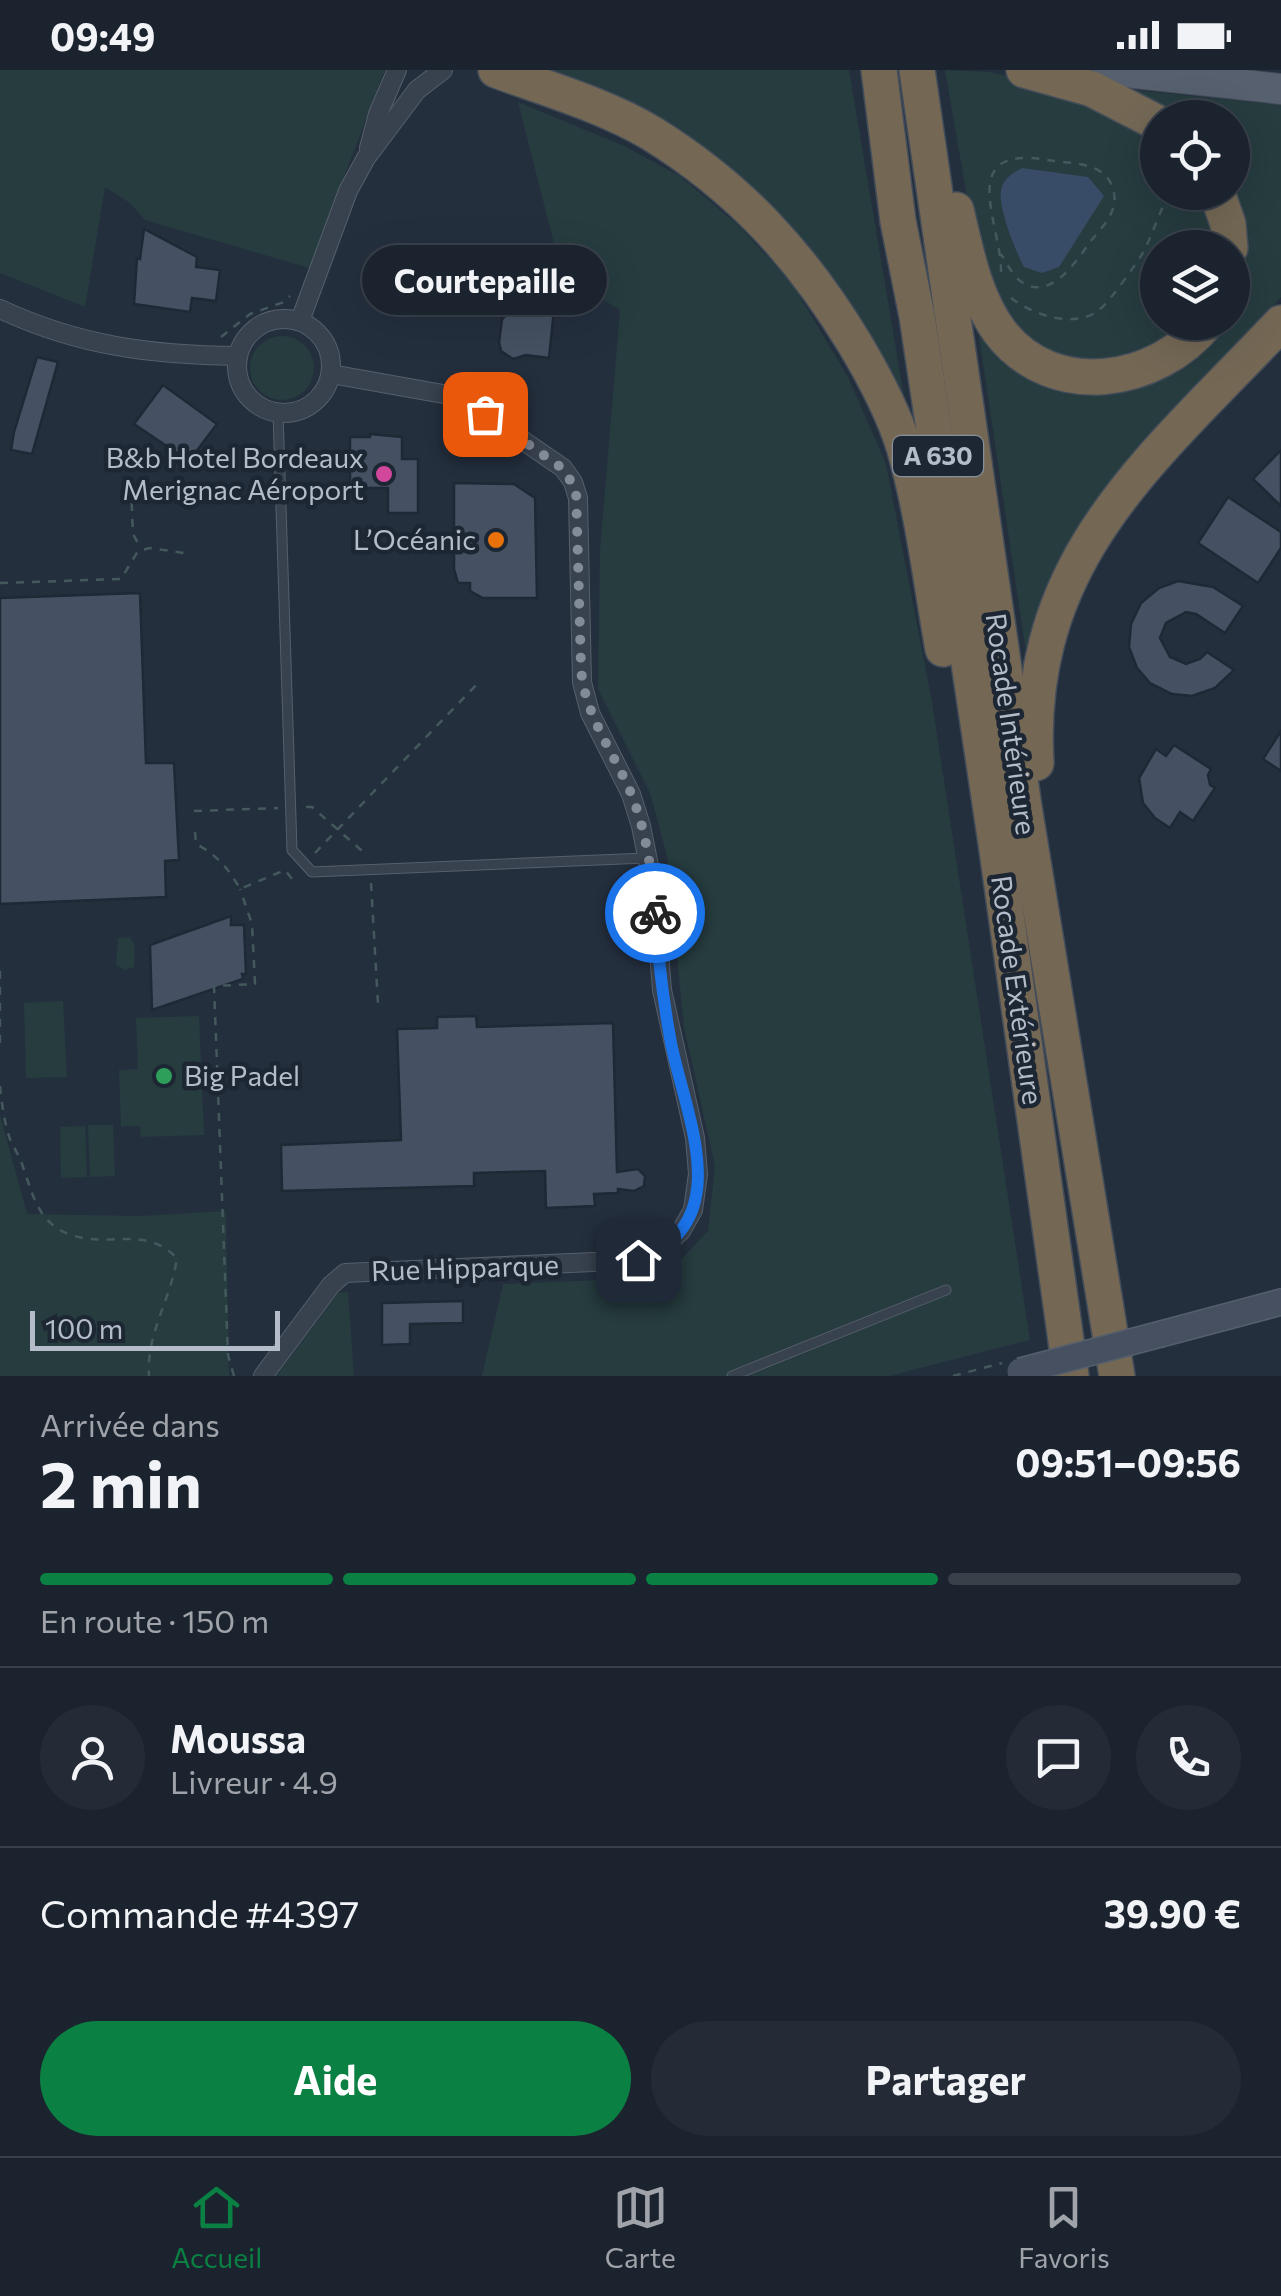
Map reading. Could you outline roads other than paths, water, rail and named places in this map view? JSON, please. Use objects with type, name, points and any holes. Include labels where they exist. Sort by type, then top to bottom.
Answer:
[{"type":"highway","points":[[496,70],[648,131],[687,157],[726,186],[797,257],[835,312],[870,370],[903,444],[918,504],[970,796],[996,843]]},
{"type":"highway","name":"Rocade Extérieure","points":[[876,70],[996,843],[1071,1376]]},
{"type":"highway","name":"Rocade Intérieure","points":[[916,70],[1024,807],[1118,1376]]},
{"type":"highway","points":[[927,70],[974,280],[1000,332],[1022,354],[1046,368],[1072,376],[1142,370],[1166,360],[1191,340]]},
{"type":"highway","points":[[1024,70],[1092,88],[1140,112]]},
{"type":"highway","points":[[1024,807],[1036,766],[1035,692],[1045,644],[1069,578],[1087,543],[1148,452],[1281,308]]},
{"type":"highway","points":[[1130,482],[1281,322]]},
{"type":"main road","points":[[1107,70],[1281,89]]},
{"type":"main road","points":[[1008,1370],[1281,1302]]},
{"type":"street","points":[[366,158],[378,114],[397,70]]},
{"type":"street","points":[[300,321],[348,191],[366,158],[418,90],[443,70]]},
{"type":"street","points":[[0,309],[52,331],[104,346],[154,354],[238,356]]},
{"type":"street","points":[[284,319],[300,321],[325,342],[331,357],[331,374],[327,388],[307,408],[278,413],[250,399],[237,371],[238,356],[255,329],[284,319]]},
{"type":"street","name":"Rue Hipparque","points":[[264,1376],[331,1285],[346,1273],[626,1262],[662,1249],[681,1232],[694,1210],[698,1174],[695,1138],[662,990],[649,858],[631,794],[585,698],[578,498],[568,474],[460,396],[331,374]]},
{"type":"lane","points":[[278,413],[292,850],[312,872],[649,858]]},
{"type":"lane","points":[[732,1376],[946,1290]]},
{"type":"water","points":[[1022,168],[1088,177],[1104,196],[1059,267],[1042,273],[1024,267],[1002,208],[1003,183]]},
{"type":"place","name":"Courtepaille","points":[[485,414]]},
{"type":"place","name":"B&b Hotel Bordeaux Merignac Aéroport","points":[[384,474]]},
{"type":"place","name":"L’Océanic","points":[[496,540]]},
{"type":"place","name":"Big Padel","points":[[164,1076]]}]
